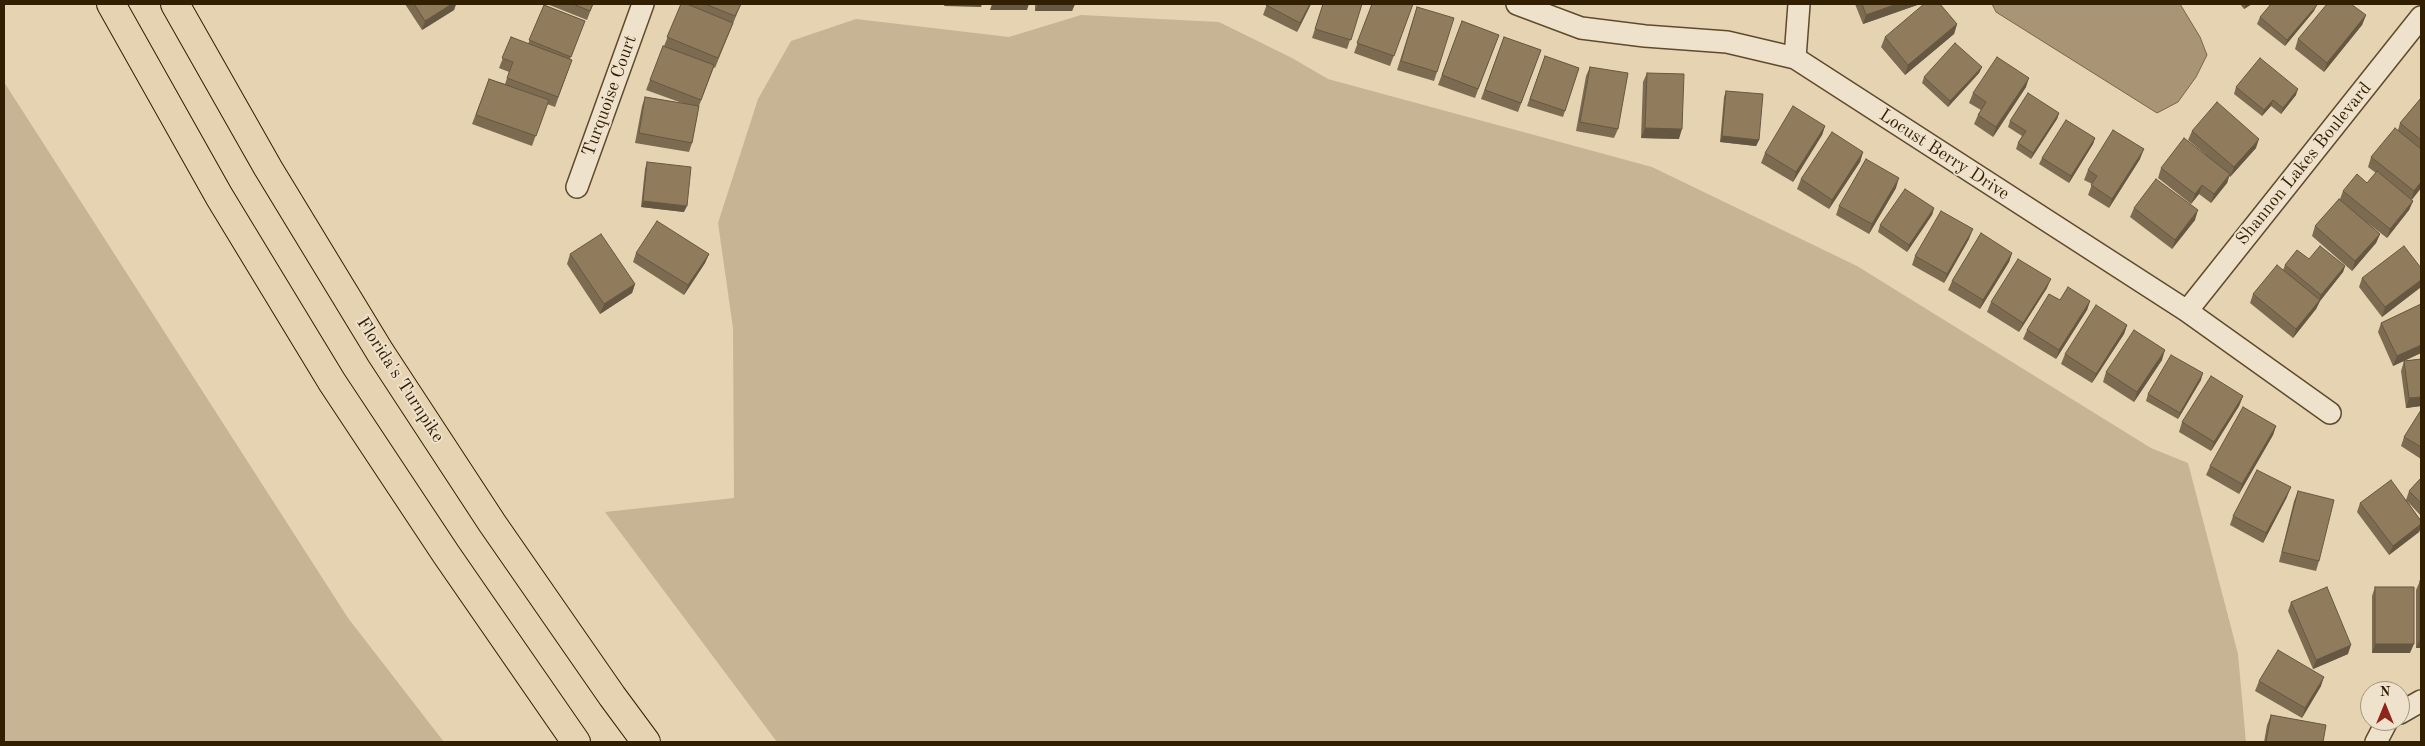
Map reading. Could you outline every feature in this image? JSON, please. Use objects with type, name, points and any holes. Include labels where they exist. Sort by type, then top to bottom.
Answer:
[{"type":"highway","points":[[111,4],[219,196],[332,382],[446,554],[576,742]]},
{"type":"highway","name":"Florida's Turnpike","points":[[175,4],[268,168],[380,352],[492,523],[646,742]]},
{"type":"street","name":"Turquoise Court","points":[[577,187],[643,4]]},
{"type":"street","name":"Locust Berry Drive","points":[[1516,4],[1581,28],[1644,36],[1727,42],[1795,58],[2187,311],[2330,413]]},
{"type":"street","points":[[1795,58],[1799,4]]},
{"type":"street","name":"Shannon Lakes Boulevard","points":[[2187,311],[2421,17]]},
{"type":"street","points":[[2410,707],[2421,701]]},
{"type":"street","points":[[2376,742],[2382,731]]},
{"type":"shaded area","points":[[1992,4],[2180,4],[2200,37],[2207,55],[2196,77],[2178,102],[2157,113],[1996,12]]},
{"type":"shaded area","points":[[1081,15],[1219,22],[1292,58],[1328,79],[1652,167],[1857,266],[2151,448],[2188,463],[2238,654],[2246,742],[777,742],[605,512],[734,498],[733,328],[718,223],[758,99],[791,41],[856,19],[1009,37]]},
{"type":"shaded area","points":[[4,82],[348,618],[444,742],[4,742]]},
{"type":"building","points":[[414,4],[452,4],[425,21]]},
{"type":"building","points":[[573,4],[593,4],[590,11]]},
{"type":"building","points":[[681,4],[687,4],[733,23],[718,58],[667,37]]},
{"type":"building","points":[[705,4],[741,4],[735,16]]},
{"type":"building","points":[[1267,4],[1310,4],[1300,23]]},
{"type":"building","points":[[1323,4],[1362,4],[1351,40],[1315,29]]},
{"type":"building","points":[[1372,4],[1413,4],[1394,56],[1357,43]]},
{"type":"building","points":[[1862,4],[1897,4],[1866,15]]},
{"type":"building","points":[[1924,4],[1940,4],[1957,24],[1908,65],[1885,37]]},
{"type":"building","points":[[2271,4],[2317,5],[2287,40],[2260,17]]},
{"type":"building","points":[[2327,4],[2351,4],[2366,15],[2327,63],[2298,39]]},
{"type":"building","points":[[544,5],[585,21],[571,57],[529,40]]},
{"type":"building","points":[[1417,7],[1454,18],[1437,72],[1401,61]]},
{"type":"building","points":[[1462,21],[1499,35],[1478,89],[1442,75]]},
{"type":"building","points":[[511,37],[572,60],[558,97],[507,78],[513,62],[502,58]]},
{"type":"building","points":[[1504,37],[1541,50],[1521,103],[1485,90]]},
{"type":"building","points":[[1955,43],[1982,67],[1950,101],[1924,77]]},
{"type":"building","points":[[663,46],[714,65],[701,100],[650,80]]},
{"type":"building","points":[[1545,56],[1579,68],[1565,111],[1530,99]]},
{"type":"building","points":[[1997,57],[2029,78],[1996,127],[1978,115],[1986,102],[1973,93]]},
{"type":"building","points":[[2260,58],[2298,89],[2283,108],[2273,100],[2264,110],[2236,87]]},
{"type":"building","points":[[1590,67],[1628,73],[1618,129],[1580,122]]},
{"type":"building","points":[[1647,73],[1684,74],[1682,129],[1645,128]]},
{"type":"building","points":[[489,79],[549,100],[536,136],[476,115]]},
{"type":"building","points":[[1726,91],[1763,94],[1759,140],[1722,136]]},
{"type":"building","points":[[2028,93],[2059,113],[2033,153],[2018,143],[2026,131],[2010,121]]},
{"type":"building","points":[[645,97],[699,106],[692,143],[639,133]]},
{"type":"building","points":[[2421,98],[2421,140],[2400,123]]},
{"type":"building","points":[[2217,102],[2259,139],[2234,167],[2192,131]]},
{"type":"building","points":[[1793,106],[1825,126],[1796,172],[1765,153]]},
{"type":"building","points":[[2066,120],[2095,138],[2071,176],[2042,158]]},
{"type":"building","points":[[2395,128],[2421,149],[2421,182],[2414,191],[2371,157]]},
{"type":"building","points":[[2113,130],[2144,149],[2112,199],[2091,185],[2097,176],[2088,170]]},
{"type":"building","points":[[1832,132],[1863,152],[1832,200],[1801,179]]},
{"type":"building","points":[[2184,138],[2230,174],[2214,194],[2202,185],[2195,194],[2161,168]]},
{"type":"building","points":[[1866,159],[1899,178],[1872,224],[1839,206]]},
{"type":"building","points":[[647,162],[691,167],[687,206],[643,201]]},
{"type":"building","points":[[2377,171],[2413,201],[2390,229],[2343,191],[2357,174],[2367,183]]},
{"type":"building","points":[[2156,179],[2198,210],[2175,240],[2134,208]]},
{"type":"building","points":[[1905,189],[1934,208],[1909,245],[1880,225]]},
{"type":"building","points":[[2339,199],[2380,234],[2355,261],[2315,226]]},
{"type":"building","points":[[1941,211],[1973,229],[1947,274],[1915,256]]},
{"type":"building","points":[[657,221],[709,254],[688,285],[636,253]]},
{"type":"building","points":[[1981,233],[2012,253],[1983,300],[1952,281]]},
{"type":"building","points":[[601,234],[635,284],[604,304],[570,254]]},
{"type":"building","points":[[2320,246],[2345,266],[2321,295],[2285,265],[2297,250],[2309,259]]},
{"type":"building","points":[[2404,246],[2421,268],[2421,280],[2385,307],[2362,278]]},
{"type":"building","points":[[2018,259],[2051,279],[2023,323],[1991,302]]},
{"type":"building","points":[[2277,265],[2320,300],[2296,329],[2253,294]]},
{"type":"building","points":[[2068,287],[2090,301],[2059,350],[2027,330],[2049,294],[2060,300]]},
{"type":"building","points":[[2421,304],[2421,345],[2397,356],[2381,323]]},
{"type":"building","points":[[2096,305],[2127,325],[2096,374],[2065,354]]},
{"type":"building","points":[[2134,330],[2165,350],[2137,392],[2106,372]]},
{"type":"building","points":[[2171,355],[2203,373],[2180,413],[2148,394]]},
{"type":"building","points":[[2421,359],[2421,397],[2409,398],[2404,361]]},
{"type":"building","points":[[2211,376],[2243,396],[2214,442],[2182,422]]},
{"type":"building","points":[[2243,407],[2276,426],[2242,484],[2210,466]]},
{"type":"building","points":[[2421,410],[2421,447],[2404,437]]},
{"type":"building","points":[[2257,470],[2291,487],[2266,533],[2233,516]]},
{"type":"building","points":[[2421,478],[2421,503],[2409,491]]},
{"type":"building","points":[[2391,480],[2421,521],[2421,524],[2393,546],[2360,503]]},
{"type":"building","points":[[2298,491],[2334,500],[2319,561],[2282,552]]},
{"type":"building","points":[[2421,581],[2421,638],[2420,638]]},
{"type":"building","points":[[2327,587],[2351,645],[2316,660],[2291,602]]},
{"type":"building","points":[[2375,587],[2414,587],[2414,644],[2375,644]]},
{"type":"building","points":[[2278,650],[2324,677],[2305,708],[2259,681]]},
{"type":"building","points":[[2271,715],[2326,725],[2323,742],[2266,742]]}]
